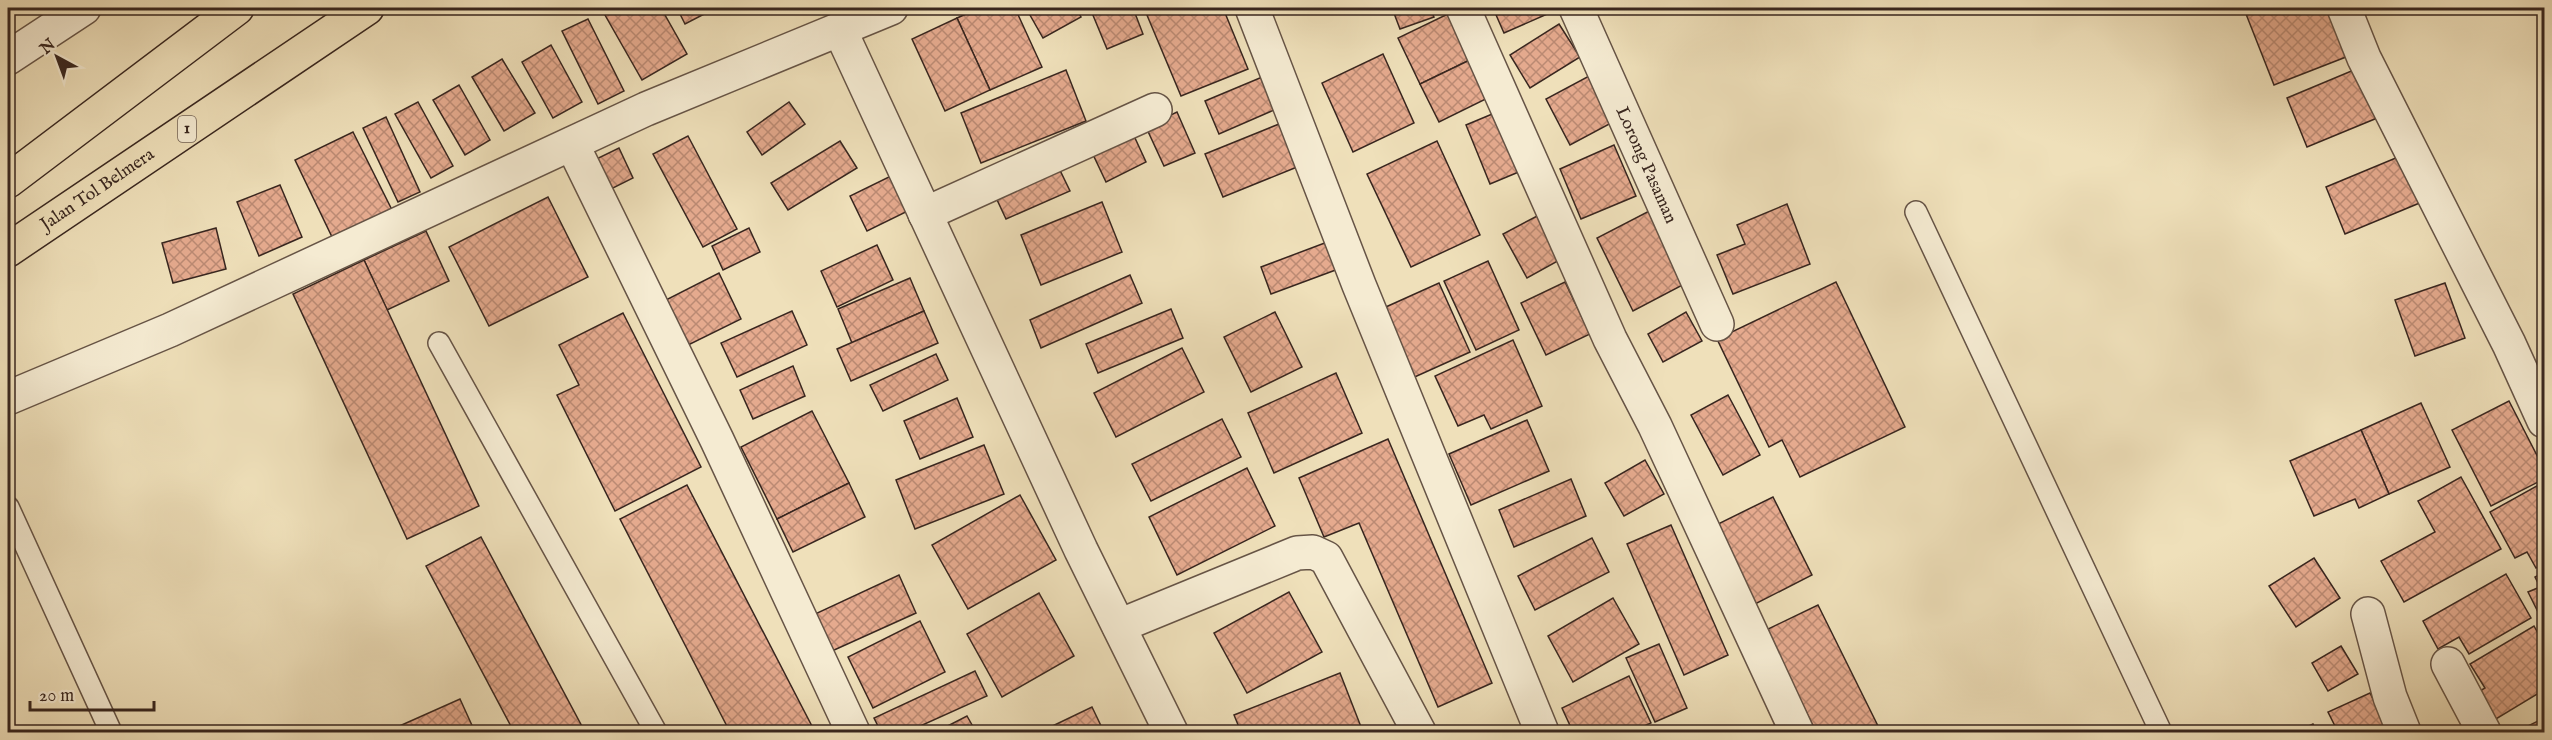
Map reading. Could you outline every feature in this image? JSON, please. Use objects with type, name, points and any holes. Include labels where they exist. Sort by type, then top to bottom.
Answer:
[{"type":"highway","points":[[8,181],[237,8]]},
{"type":"highway","name":"Jalan Tol Belmera","points":[[8,250],[367,8]]},
{"type":"street","points":[[8,58],[84,8]]},
{"type":"street","points":[[8,398],[170,330],[646,109],[891,8]]},
{"type":"street","points":[[1252,8],[1359,285],[1542,732]]},
{"type":"street","points":[[1463,8],[1610,339],[1655,426],[1797,732]]},
{"type":"street","name":"Lorong Pasaman","points":[[1576,8],[1717,324]]},
{"type":"street","points":[[2344,8],[2364,58],[2509,344],[2544,421]]},
{"type":"street","points":[[840,30],[1119,626],[1171,732]]},
{"type":"street","points":[[925,214],[1155,110]]},
{"type":"street","points":[[572,144],[717,440],[853,732]]},
{"type":"street","points":[[1119,626],[1298,553],[1313,552],[1326,558],[1419,732]]},
{"type":"street","points":[[2368,614],[2390,697],[2404,732]]},
{"type":"street","points":[[2448,664],[2484,732]]},
{"type":"lane","points":[[1916,212],[2161,732]]},
{"type":"lane","points":[[439,343],[656,732]]},
{"type":"lane","points":[[8,507],[111,732]]},
{"type":"building","points":[[601,8],[661,8],[687,54],[642,80]]},
{"type":"building","points":[[677,8],[710,8],[712,10],[685,24]]},
{"type":"building","points":[[980,8],[1015,8],[1042,67],[990,90],[957,18]]},
{"type":"building","points":[[1026,8],[1076,8],[1081,17],[1043,38]]},
{"type":"building","points":[[1090,8],[1133,8],[1143,34],[1107,49]]},
{"type":"building","points":[[1144,8],[1223,8],[1248,69],[1181,96]]},
{"type":"building","points":[[1392,8],[1430,8],[1434,17],[1400,29]]},
{"type":"building","points":[[1493,8],[1553,8],[1554,11],[1504,33]]},
{"type":"building","points":[[2263,8],[2327,8],[2346,57],[2274,85],[2246,14]]},
{"type":"building","points":[[1456,10],[1478,56],[1420,84],[1398,38]]},
{"type":"building","points":[[957,18],[990,90],[945,111],[912,39]]},
{"type":"building","points":[[588,19],[624,91],[598,104],[562,31]]},
{"type":"building","points":[[1559,24],[1580,57],[1530,88],[1510,55]]},
{"type":"building","points":[[551,45],[582,102],[553,118],[522,62]]},
{"type":"building","points":[[1383,54],[1414,123],[1353,152],[1322,83]]},
{"type":"building","points":[[1478,56],[1496,94],[1439,122],[1420,84]]},
{"type":"building","points":[[502,59],[535,113],[504,131],[472,77]]},
{"type":"building","points":[[2361,67],[2382,116],[2307,147],[2287,98]]},
{"type":"building","points":[[1066,70],[1086,121],[981,163],[961,113]]},
{"type":"building","points":[[1267,75],[1281,107],[1219,134],[1205,101]]},
{"type":"building","points":[[1591,75],[1615,121],[1570,145],[1546,99]]},
{"type":"building","points":[[459,85],[490,140],[465,155],[433,100]]},
{"type":"building","points":[[418,102],[453,166],[431,178],[395,114]]},
{"type":"building","points":[[789,102],[805,124],[762,155],[747,132]]},
{"type":"building","points":[[1177,112],[1195,153],[1164,166],[1146,127]]},
{"type":"building","points":[[1497,112],[1521,171],[1490,184],[1466,125]]},
{"type":"building","points":[[386,117],[420,192],[398,202],[363,128]]},
{"type":"building","points":[[1279,124],[1297,167],[1223,197],[1205,154]]},
{"type":"building","points":[[1129,125],[1146,162],[1106,182],[1089,146]]},
{"type":"building","points":[[353,132],[392,210],[333,239],[295,160]]},
{"type":"building","points":[[688,136],[737,229],[703,247],[653,154]]},
{"type":"building","points":[[840,141],[857,168],[788,210],[771,183]]},
{"type":"building","points":[[1437,141],[1480,235],[1411,267],[1367,174]]},
{"type":"building","points":[[1614,145],[1636,196],[1581,219],[1560,169]]},
{"type":"building","points":[[619,148],[633,178],[599,195],[584,165]]},
{"type":"building","points":[[2403,155],[2422,202],[2345,234],[2326,187]]},
{"type":"building","points":[[1055,160],[1070,191],[1006,219],[992,189]]},
{"type":"building","points":[[895,174],[912,209],[867,231],[850,196]]},
{"type":"building","points":[[280,185],[302,237],[259,256],[237,202]]},
{"type":"building","points":[[548,197],[588,277],[489,326],[449,247]]},
{"type":"building","points":[[1102,202],[1122,252],[1041,285],[1021,235]]},
{"type":"building","points":[[1787,204],[1810,264],[1733,294],[1717,255],[1745,244],[1737,225]]},
{"type":"building","points":[[1657,207],[1694,279],[1633,311],[1597,238]]},
{"type":"building","points":[[1541,214],[1565,257],[1527,278],[1503,234]]},
{"type":"building","points":[[216,228],[226,269],[173,283],[162,243]]},
{"type":"building","points":[[749,228],[760,252],[723,270],[712,246]]},
{"type":"building","points":[[426,231],[449,281],[387,310],[364,260]]},
{"type":"building","points":[[1330,241],[1341,268],[1271,294],[1261,267]]},
{"type":"building","points":[[877,245],[893,280],[837,307],[821,271]]},
{"type":"building","points":[[364,260],[479,506],[407,539],[293,294]]},
{"type":"building","points":[[1488,261],[1519,330],[1476,350],[1444,281]]},
{"type":"building","points":[[719,273],[741,319],[676,351],[654,306]]},
{"type":"building","points":[[1130,275],[1142,303],[1041,348],[1030,320]]},
{"type":"building","points":[[910,278],[924,311],[852,343],[838,309]]},
{"type":"building","points":[[1565,282],[1590,334],[1546,355],[1521,303]]},
{"type":"building","points":[[1836,282],[1905,427],[1800,477],[1782,440],[1769,447],[1717,339]]},
{"type":"building","points":[[1439,283],[1470,352],[1408,380],[1377,311]]},
{"type":"building","points":[[2445,283],[2465,338],[2415,356],[2395,300]]},
{"type":"building","points":[[1171,309],[1183,338],[1098,373],[1086,344]]},
{"type":"building","points":[[792,311],[807,345],[737,377],[721,343]]},
{"type":"building","points":[[924,311],[938,343],[851,381],[837,349]]},
{"type":"building","points":[[1275,312],[1302,367],[1251,392],[1224,337]]},
{"type":"building","points":[[1686,312],[1702,341],[1663,362],[1648,334]]},
{"type":"building","points":[[623,313],[701,467],[615,511],[557,395],[579,385],[559,345]]},
{"type":"building","points":[[1513,340],[1542,406],[1491,429],[1484,415],[1458,426],[1435,376]]},
{"type":"building","points":[[1182,348],[1204,392],[1116,437],[1094,393]]},
{"type":"building","points":[[936,354],[948,380],[883,411],[870,385]]},
{"type":"building","points":[[793,366],[805,396],[753,419],[740,390]]},
{"type":"building","points":[[1336,373],[1362,433],[1274,473],[1248,413]]},
{"type":"building","points":[[1728,395],[1760,455],[1723,475],[1691,415]]},
{"type":"building","points":[[957,398],[973,437],[920,459],[904,421]]},
{"type":"building","points":[[2509,401],[2544,469],[2544,479],[2491,506],[2452,430]]},
{"type":"building","points":[[2421,403],[2450,467],[2389,494],[2361,430]]},
{"type":"building","points":[[812,411],[849,483],[777,519],[741,447]]},
{"type":"building","points":[[1222,419],[1241,457],[1151,501],[1132,464]]},
{"type":"building","points":[[1527,420],[1549,471],[1471,505],[1449,454]]},
{"type":"building","points":[[2361,430],[2389,494],[2359,508],[2355,499],[2314,516],[2290,461]]},
{"type":"building","points":[[1388,439],[1492,683],[1438,707],[1359,523],[1324,537],[1299,478]]},
{"type":"building","points":[[984,445],[1004,494],[915,529],[896,480]]},
{"type":"building","points":[[1645,460],[1664,494],[1624,516],[1605,483]]},
{"type":"building","points":[[1247,468],[1275,526],[1177,575],[1149,517]]},
{"type":"building","points":[[2461,477],[2501,549],[2404,602],[2381,561],[2435,532],[2418,501]]},
{"type":"building","points":[[1571,479],[1586,516],[1514,547],[1499,510]]},
{"type":"building","points":[[2544,482],[2544,564],[2536,568],[2527,552],[2515,558],[2490,512]]},
{"type":"building","points":[[849,483],[865,517],[793,552],[777,519]]},
{"type":"building","points":[[687,485],[815,732],[730,732],[620,519]]},
{"type":"building","points":[[1020,495],[1056,560],[968,609],[932,545]]},
{"type":"building","points":[[1773,497],[1812,575],[1755,604],[1716,525]]},
{"type":"building","points":[[1671,525],[1728,655],[1684,675],[1627,544]]},
{"type":"building","points":[[481,537],[585,732],[514,732],[426,566]]},
{"type":"building","points":[[1592,538],[1609,572],[1535,610],[1518,576]]},
{"type":"building","points":[[2314,558],[2340,598],[2296,627],[2269,586]]},
{"type":"building","points":[[2544,572],[2544,624],[2528,592],[2540,587],[2535,577]]},
{"type":"building","points":[[2506,574],[2531,618],[2469,654],[2459,637],[2438,649],[2423,621]]},
{"type":"building","points":[[899,575],[916,613],[832,651],[815,614]]},
{"type":"building","points":[[1289,592],[1322,652],[1247,693],[1214,633]]},
{"type":"building","points":[[1039,593],[1074,656],[1002,697],[967,634]]},
{"type":"building","points":[[1613,598],[1639,644],[1573,682],[1548,636]]},
{"type":"building","points":[[1818,605],[1881,732],[1816,732],[1766,630]]},
{"type":"building","points":[[920,621],[945,672],[873,708],[848,657]]},
{"type":"building","points":[[2534,626],[2544,644],[2544,690],[2491,722],[2475,694],[2485,688],[2470,664]]},
{"type":"building","points":[[1659,644],[1687,708],[1655,722],[1626,658]]},
{"type":"building","points":[[2341,646],[2358,674],[2328,691],[2312,663]]},
{"type":"building","points":[[975,671],[987,696],[907,732],[881,732],[874,718]]},
{"type":"building","points":[[1340,673],[1363,732],[1241,732],[1234,715]]},
{"type":"building","points":[[1629,676],[1651,723],[1631,732],[1573,732],[1562,708]]},
{"type":"building","points":[[2370,693],[2389,732],[2338,732],[2328,712]]},
{"type":"building","points":[[460,699],[475,732],[386,732]]},
{"type":"building","points":[[1092,707],[1104,732],[1040,732]]},
{"type":"building","points":[[967,716],[976,732],[936,732]]},
{"type":"building","points":[[2544,718],[2544,732],[2516,732]]},
{"type":"building","points":[[2313,724],[2317,732],[2296,732]]}]
